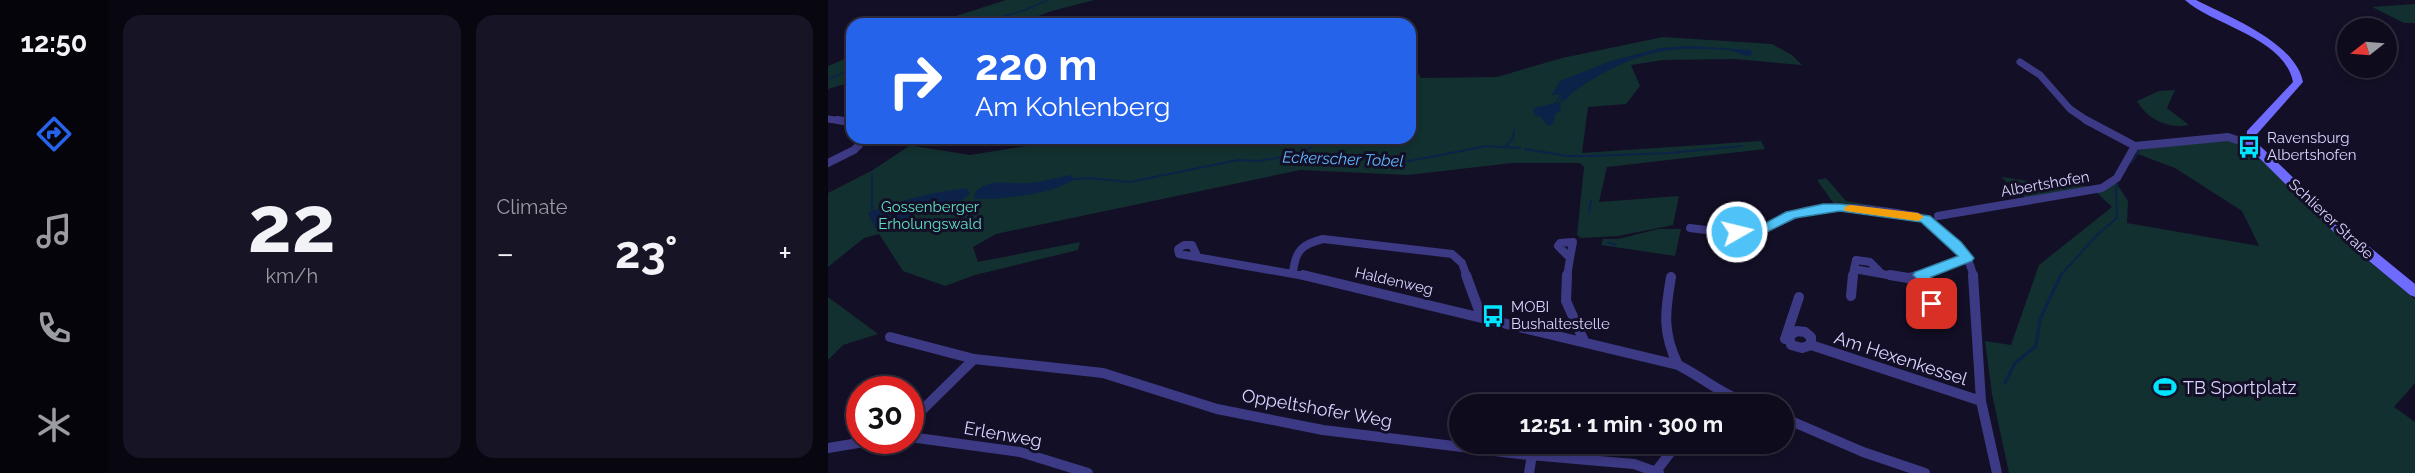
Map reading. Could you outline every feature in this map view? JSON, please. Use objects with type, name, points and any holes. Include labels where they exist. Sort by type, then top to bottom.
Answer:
[{"type":"main road","points":[[2189,0],[2275,49],[2294,67],[2299,78],[2295,87],[2269,112],[2252,139]]},
{"type":"main road","name":"Schlierer Straße","points":[[2252,139],[2339,229],[2415,292]]},
{"type":"street","points":[[2020,62],[2040,75],[2083,120],[2135,146],[2232,137],[2252,139]]},
{"type":"street","points":[[828,119],[846,122]]},
{"type":"street","points":[[828,163],[854,150],[859,144]]},
{"type":"street","name":"Albertshofen","points":[[1938,216],[2102,188],[2115,181],[2123,172],[2135,146]]},
{"type":"street","points":[[1690,228],[1737,232],[1765,229],[1791,215],[1810,210],[1840,207],[1925,219],[1956,245],[1972,267],[1981,401],[1997,473]]},
{"type":"street","points":[[1733,214],[1737,232]]},
{"type":"street","points":[[1293,273],[1297,251],[1307,243],[1323,239],[1452,254],[1462,263],[1481,316]]},
{"type":"street","name":"Haldenweg","points":[[1197,256],[1293,273],[1584,341],[1678,366],[1703,378],[1725,394]]},
{"type":"street","points":[[1570,258],[1564,287],[1566,308],[1584,341]]},
{"type":"street","points":[[1851,296],[1856,260],[1870,262],[1881,273],[1908,278],[1967,258]]},
{"type":"street","points":[[1921,275],[1933,287],[1931,321]]},
{"type":"street","points":[[1671,278],[1664,316],[1667,344],[1678,366]]},
{"type":"street","points":[[1789,342],[1784,338],[1799,297]]},
{"type":"street","name":"Am Hexenkessel","points":[[1811,345],[1811,337],[1801,331],[1790,334],[1789,342],[1798,348],[1811,345],[1981,401]]},
{"type":"street","name":"Oppeltshofer Weg","points":[[890,337],[974,358],[1103,374],[1217,409],[1323,430],[1532,456],[1634,464],[1657,472]]},
{"type":"street","points":[[924,408],[974,358]]},
{"type":"street","points":[[1794,422],[1863,452],[1925,473]]},
{"type":"street","name":"Erlenweg","points":[[924,439],[1020,452],[1088,473]]},
{"type":"street","points":[[828,448],[846,445]]},
{"type":"street","points":[[1657,472],[1670,454]]},
{"type":"street","points":[[1529,473],[1532,456]]},
{"type":"green space","points":[[1006,0],[1094,0],[1033,18],[950,18]]},
{"type":"green space","points":[[2415,4],[2415,23],[2404,23],[2372,7]]},
{"type":"green space","name":"Gossenberger Erholungswald","points":[[1663,37],[1772,44],[1792,55],[1802,65],[1734,59],[1663,60],[1631,65],[1640,86],[1626,104],[1588,107],[1582,153],[1761,141],[1765,149],[1607,167],[1599,202],[1679,196],[1673,225],[1618,236],[1581,238],[1577,235],[1584,167],[1580,163],[1512,163],[1408,175],[1300,170],[996,234],[973,247],[978,262],[1080,242],[1078,250],[975,275],[945,286],[903,271],[879,234],[864,238],[828,267],[828,193],[873,170],[912,144],[970,155],[1039,144],[1416,144],[1416,73],[1421,78],[1497,77],[1562,58]]},
{"type":"green space","points":[[846,58],[846,84],[828,89],[828,66]]},
{"type":"green space","points":[[2175,90],[2167,108],[2189,125],[2174,126],[2159,122],[2137,101],[2159,91]]},
{"type":"green space","points":[[2226,139],[2245,145],[2372,264],[2415,299],[2415,383],[2394,407],[2415,422],[2415,473],[2009,473],[1992,394],[1985,341],[2011,345],[2039,265],[2112,207],[2095,191],[2116,183],[2128,201],[2127,223],[2259,246],[2242,211],[2175,168],[2135,153],[2136,150]]},
{"type":"green space","points":[[2001,177],[2058,185],[2090,186],[2026,198]]},
{"type":"green space","points":[[1826,178],[1846,201],[1926,214],[1852,207],[1839,202],[1834,204],[1817,180]]},
{"type":"green space","points":[[1658,229],[1681,229],[1675,256],[1601,245],[1603,239],[1618,239]]},
{"type":"green space","points":[[828,297],[878,334],[843,345],[828,360]]},
{"type":"water","points":[[1690,46],[1750,50],[1753,53],[1747,56],[1724,50],[1679,49],[1646,55],[1600,75],[1560,102],[1562,94],[1552,95],[1560,81],[1611,61],[1660,48]]},
{"type":"water","points":[[1560,102],[1561,110],[1555,115],[1553,124],[1548,126],[1541,117],[1535,115],[1533,108]]},
{"type":"water","points":[[1072,175],[1074,179],[1054,189],[1011,197],[974,199],[976,191],[989,184],[1030,183]]},
{"type":"water","points":[[967,188],[970,194],[962,200],[925,210],[882,228],[875,228],[868,213],[917,197]]},
{"type":"waterway","points":[[998,18],[1048,0]]},
{"type":"waterway","points":[[828,79],[846,72]]},
{"type":"waterway","name":"Eckerscher Tobel","points":[[1556,103],[1562,92]]},
{"type":"waterway","name":"Eckerscher Tobel","points":[[1505,147],[1513,138],[1514,130]]},
{"type":"waterway","points":[[1302,154],[1315,144]]},
{"type":"waterway","name":"Eckerscher Tobel","points":[[1302,154],[1404,162],[1487,146],[1520,148]]},
{"type":"waterway","name":"Eckerscher Tobel","points":[[1525,149],[1568,156],[1589,156],[1669,153],[1742,146]]},
{"type":"waterway","points":[[2132,162],[2140,149]]},
{"type":"waterway","name":"Eckerscher Tobel","points":[[1074,179],[1089,178],[1130,182],[1238,160],[1257,161],[1302,154]]},
{"type":"waterway","points":[[872,174],[872,210],[875,211]]},
{"type":"waterway","points":[[2059,277],[2097,235],[2117,218],[2116,187],[2118,184]]},
{"type":"waterway","points":[[1589,213],[1591,201]]},
{"type":"waterway","points":[[1608,242],[1616,245]]},
{"type":"waterway","points":[[2005,383],[2015,363],[2036,346],[2040,319],[2061,275]]},
{"type":"slow traffic","points":[[1851,209],[1918,217]]},
{"type":"place","name":"Ravensburg Albertshofen","points":[[2249,147]]},
{"type":"place","name":"MOBI Bushaltestelle","points":[[1493,316]]},
{"type":"place","name":"TB Sportplatz","points":[[2165,387]]},
{"type":"route","points":[[1737,232],[1765,229],[1791,215],[1823,208],[1840,207],[1925,219],[1941,231],[1967,258],[1921,275],[1933,287],[1932,304]]}]
